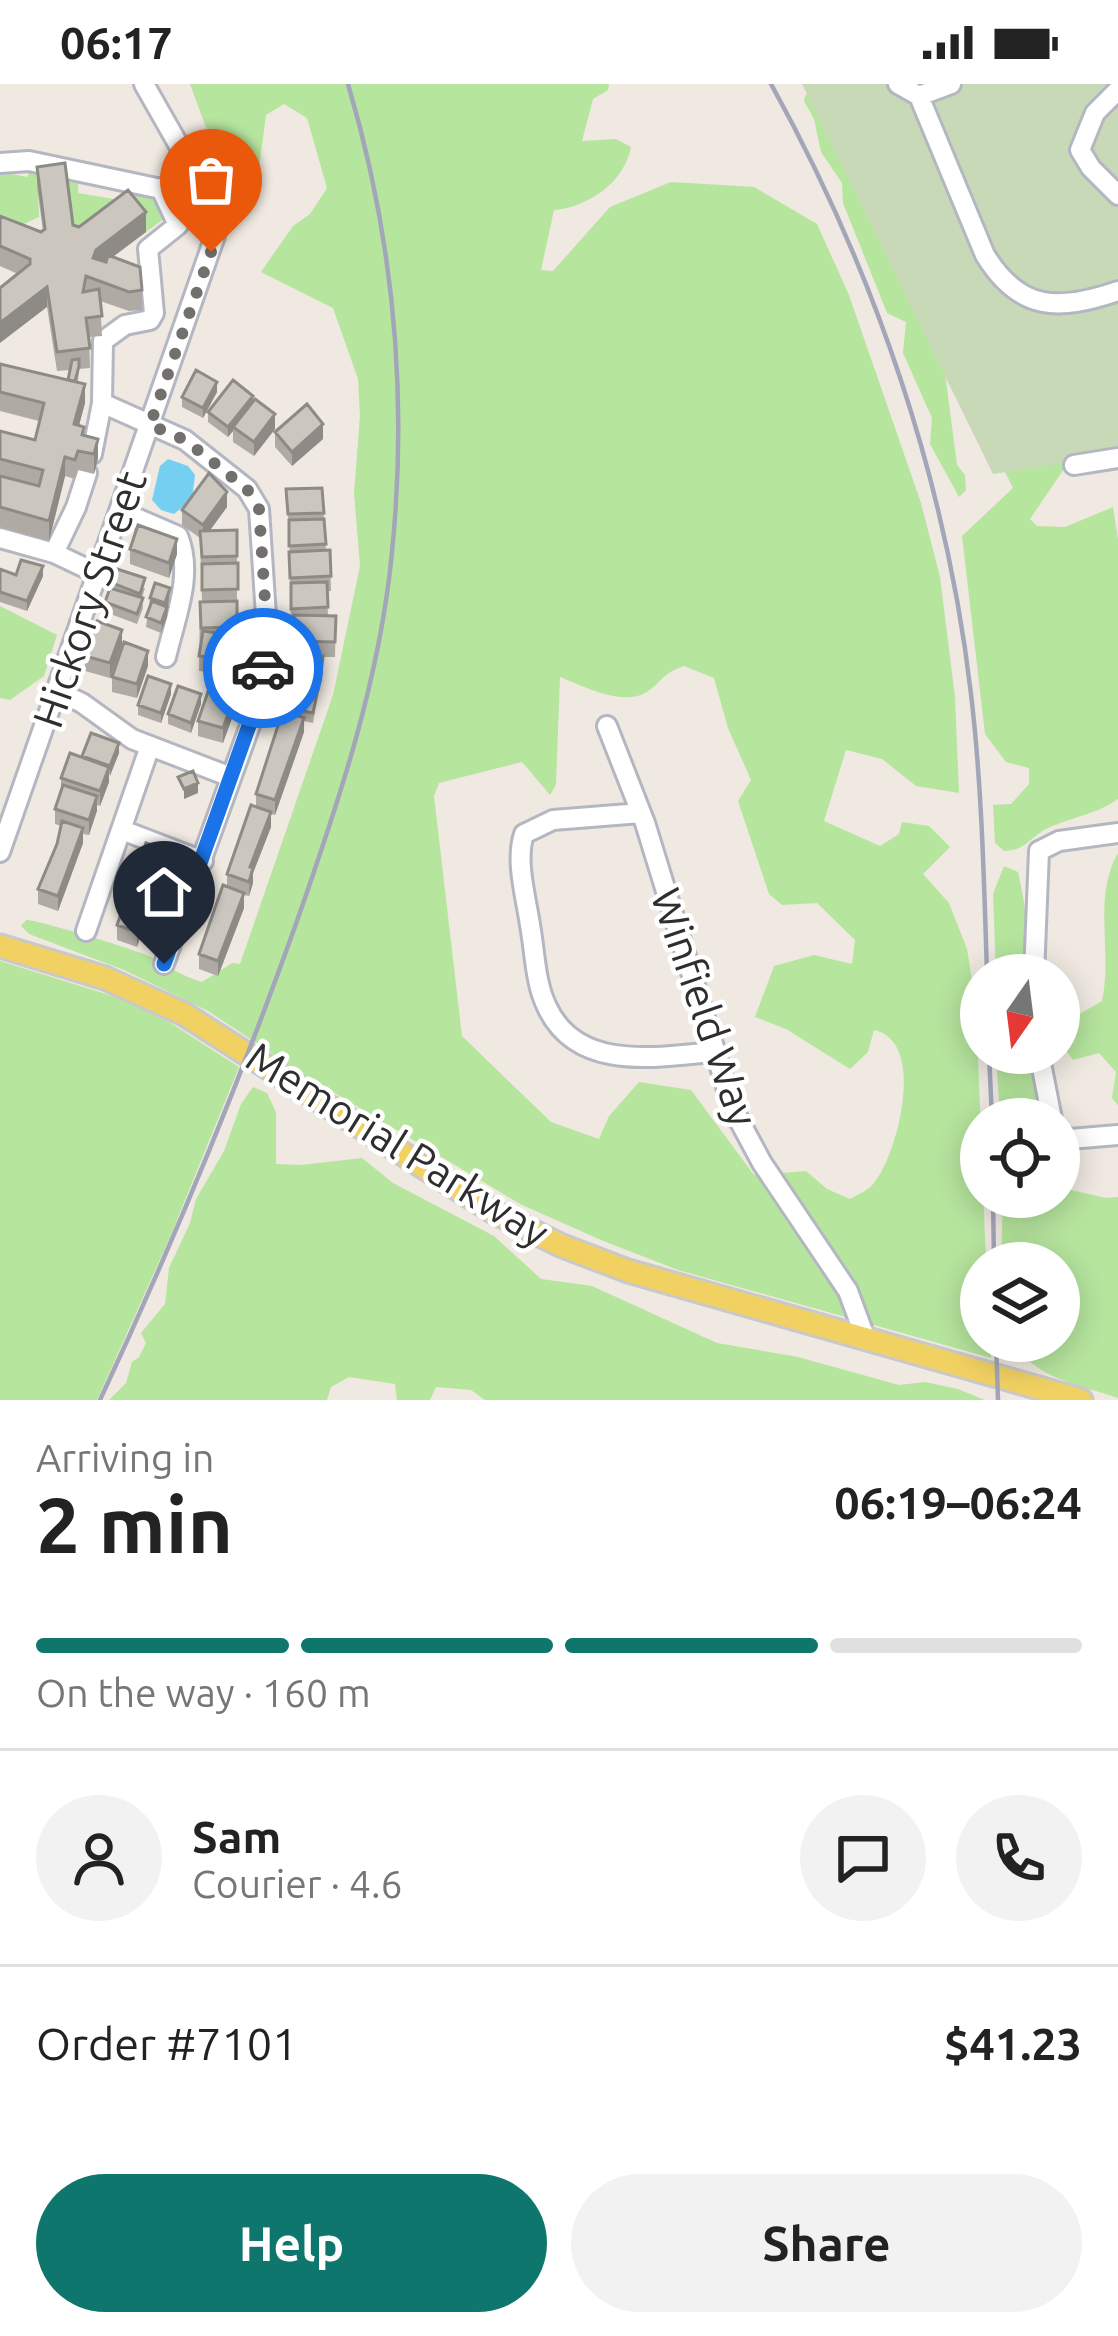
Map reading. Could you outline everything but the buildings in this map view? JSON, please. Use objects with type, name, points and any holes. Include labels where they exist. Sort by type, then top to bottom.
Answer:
[{"type":"main road","name":"Memorial Parkway","points":[[0,946],[105,978],[184,1014],[476,1201],[560,1245],[628,1271],[1081,1400]]},
{"type":"street","name":"Hickory Street","points":[[0,852],[215,236],[215,214],[144,84]]},
{"type":"street","points":[[898,84],[920,96],[985,255],[1000,279],[1023,298],[1052,305],[1118,291]]},
{"type":"street","points":[[920,96],[951,84]]},
{"type":"street","points":[[1118,90],[1095,112],[1080,150],[1118,195]]},
{"type":"street","points":[[0,163],[29,161],[161,189],[194,172]]},
{"type":"street","points":[[54,553],[76,507],[89,463],[102,403],[103,341],[125,326],[149,320],[155,310],[148,249],[178,226],[161,189]]},
{"type":"street","points":[[102,403],[185,440],[247,489],[259,509],[267,638],[256,706],[164,964]]},
{"type":"street","points":[[1074,464],[1118,458]]},
{"type":"street","points":[[120,511],[178,536],[185,553],[185,578],[166,657]]},
{"type":"street","points":[[0,538],[54,553],[98,574]]},
{"type":"street","points":[[57,692],[82,703],[132,739],[230,776]]},
{"type":"street","name":"Winfield Way","points":[[607,726],[641,813],[713,1052],[740,1124],[848,1291],[865,1337]]},
{"type":"street","points":[[86,931],[149,746]]},
{"type":"street","points":[[641,813],[553,820],[524,834],[521,865],[541,990],[555,1020],[599,1053],[649,1058],[713,1052]]},
{"type":"street","points":[[122,830],[202,861]]},
{"type":"street","points":[[1035,954],[1039,851],[1049,843],[1118,833]]},
{"type":"street","points":[[1080,1140],[1118,1135]]},
{"type":"green space","points":[[190,84],[609,84],[608,90],[593,99],[582,141],[616,139],[631,147],[627,160],[603,191],[554,210],[541,270],[553,271],[610,207],[671,182],[754,187],[817,224],[849,295],[921,503],[940,577],[955,697],[959,793],[916,786],[882,759],[846,750],[824,821],[880,846],[899,834],[902,822],[929,826],[950,847],[923,874],[949,903],[967,949],[968,954],[960,954],[960,1074],[979,1074],[980,1098],[960,1098],[960,1218],[984,1218],[985,1242],[960,1242],[960,1349],[678,1270],[520,1204],[303,1074],[208,1011],[124,970],[29,934],[21,926],[26,920],[34,921],[108,942],[202,982],[232,963],[240,964],[333,695],[360,566],[354,493],[358,379],[333,308],[261,272],[327,188],[307,118],[284,104],[266,115],[258,175],[232,174],[205,125]],"holes":[[[684,666],[714,678],[728,728],[751,780],[738,801],[769,894],[782,905],[817,903],[855,940],[852,964],[814,955],[774,966],[755,1017],[786,1029],[850,1069],[868,1052],[874,1030],[890,1039],[900,1054],[903,1099],[892,1148],[874,1183],[850,1199],[827,1189],[806,1171],[754,1175],[691,1090],[639,1082],[609,1116],[599,1139],[551,1122],[462,1036],[434,796],[439,783],[522,762],[550,795],[556,785],[560,677],[625,697],[645,693]]]},
{"type":"green space","points":[[802,84],[1118,84],[1118,455],[993,474]]},
{"type":"green space","points":[[820,84],[944,365],[957,465],[965,475],[966,490],[959,497],[930,444],[932,418],[903,353],[906,322],[887,313],[843,203],[842,183],[821,152],[814,119],[804,101]]},
{"type":"green space","points":[[29,166],[79,175],[78,193],[120,200],[124,190],[149,194],[165,218],[146,232],[79,247],[38,186],[39,217],[0,235],[0,172],[28,177]]},
{"type":"green space","points":[[989,455],[1068,463],[1030,519],[1037,526],[1065,527],[1113,507],[1118,539],[1118,799],[1004,851],[995,843],[993,805],[1011,804],[1029,784],[1029,768],[1006,762],[985,734],[962,536],[1013,488]]},
{"type":"green space","points":[[0,606],[57,635],[44,676],[10,700],[0,698]]},
{"type":"green space","points":[[1118,853],[1118,1105],[1112,1098],[1116,1072],[1099,1053],[1080,1058],[1080,1014],[1102,1001],[1104,907]]},
{"type":"green space","points":[[1004,866],[1018,872],[1027,954],[995,954],[993,894]]},
{"type":"green space","points":[[0,961],[119,998],[169,1022],[239,1067],[97,1400],[0,1400]]},
{"type":"green space","points":[[997,1074],[1033,1074],[1038,1098],[999,1098]]},
{"type":"green space","points":[[253,1087],[267,1093],[276,1112],[276,1164],[362,1158],[393,1183],[494,1236],[541,1279],[592,1286],[717,1343],[798,1357],[899,1385],[925,1382],[958,1389],[985,1400],[485,1400],[471,1390],[436,1387],[430,1400],[397,1400],[395,1384],[349,1377],[331,1387],[327,1400],[109,1400],[126,1383],[132,1362],[146,1343],[141,1333],[165,1304],[169,1268],[196,1199]]},
{"type":"green space","points":[[1080,1192],[1118,1197],[1118,1398],[1045,1372],[1031,1362],[1080,1362],[1080,1242],[1002,1242],[1002,1218],[1080,1218]]},
{"type":"water","points":[[168,459],[188,466],[195,475],[192,499],[174,514],[161,510],[152,500],[160,466]]},
{"type":"railway","points":[[100,1400],[204,1163],[275,982],[342,785],[378,646],[397,493],[397,375],[386,257],[348,84]]},
{"type":"railway","points":[[771,84],[843,229],[873,303],[901,379],[944,535],[975,729],[986,954]]},
{"type":"railway","points":[[990,1074],[991,1098]]},
{"type":"railway","points":[[993,1218],[994,1242]]},
{"type":"railway","points":[[997,1362],[998,1400]]},
{"type":"way so far","points":[[211,252],[150,425],[185,440],[247,489],[259,509],[267,631],[263,668]]},
{"type":"route","points":[[164,964],[256,706],[263,668]]}]
